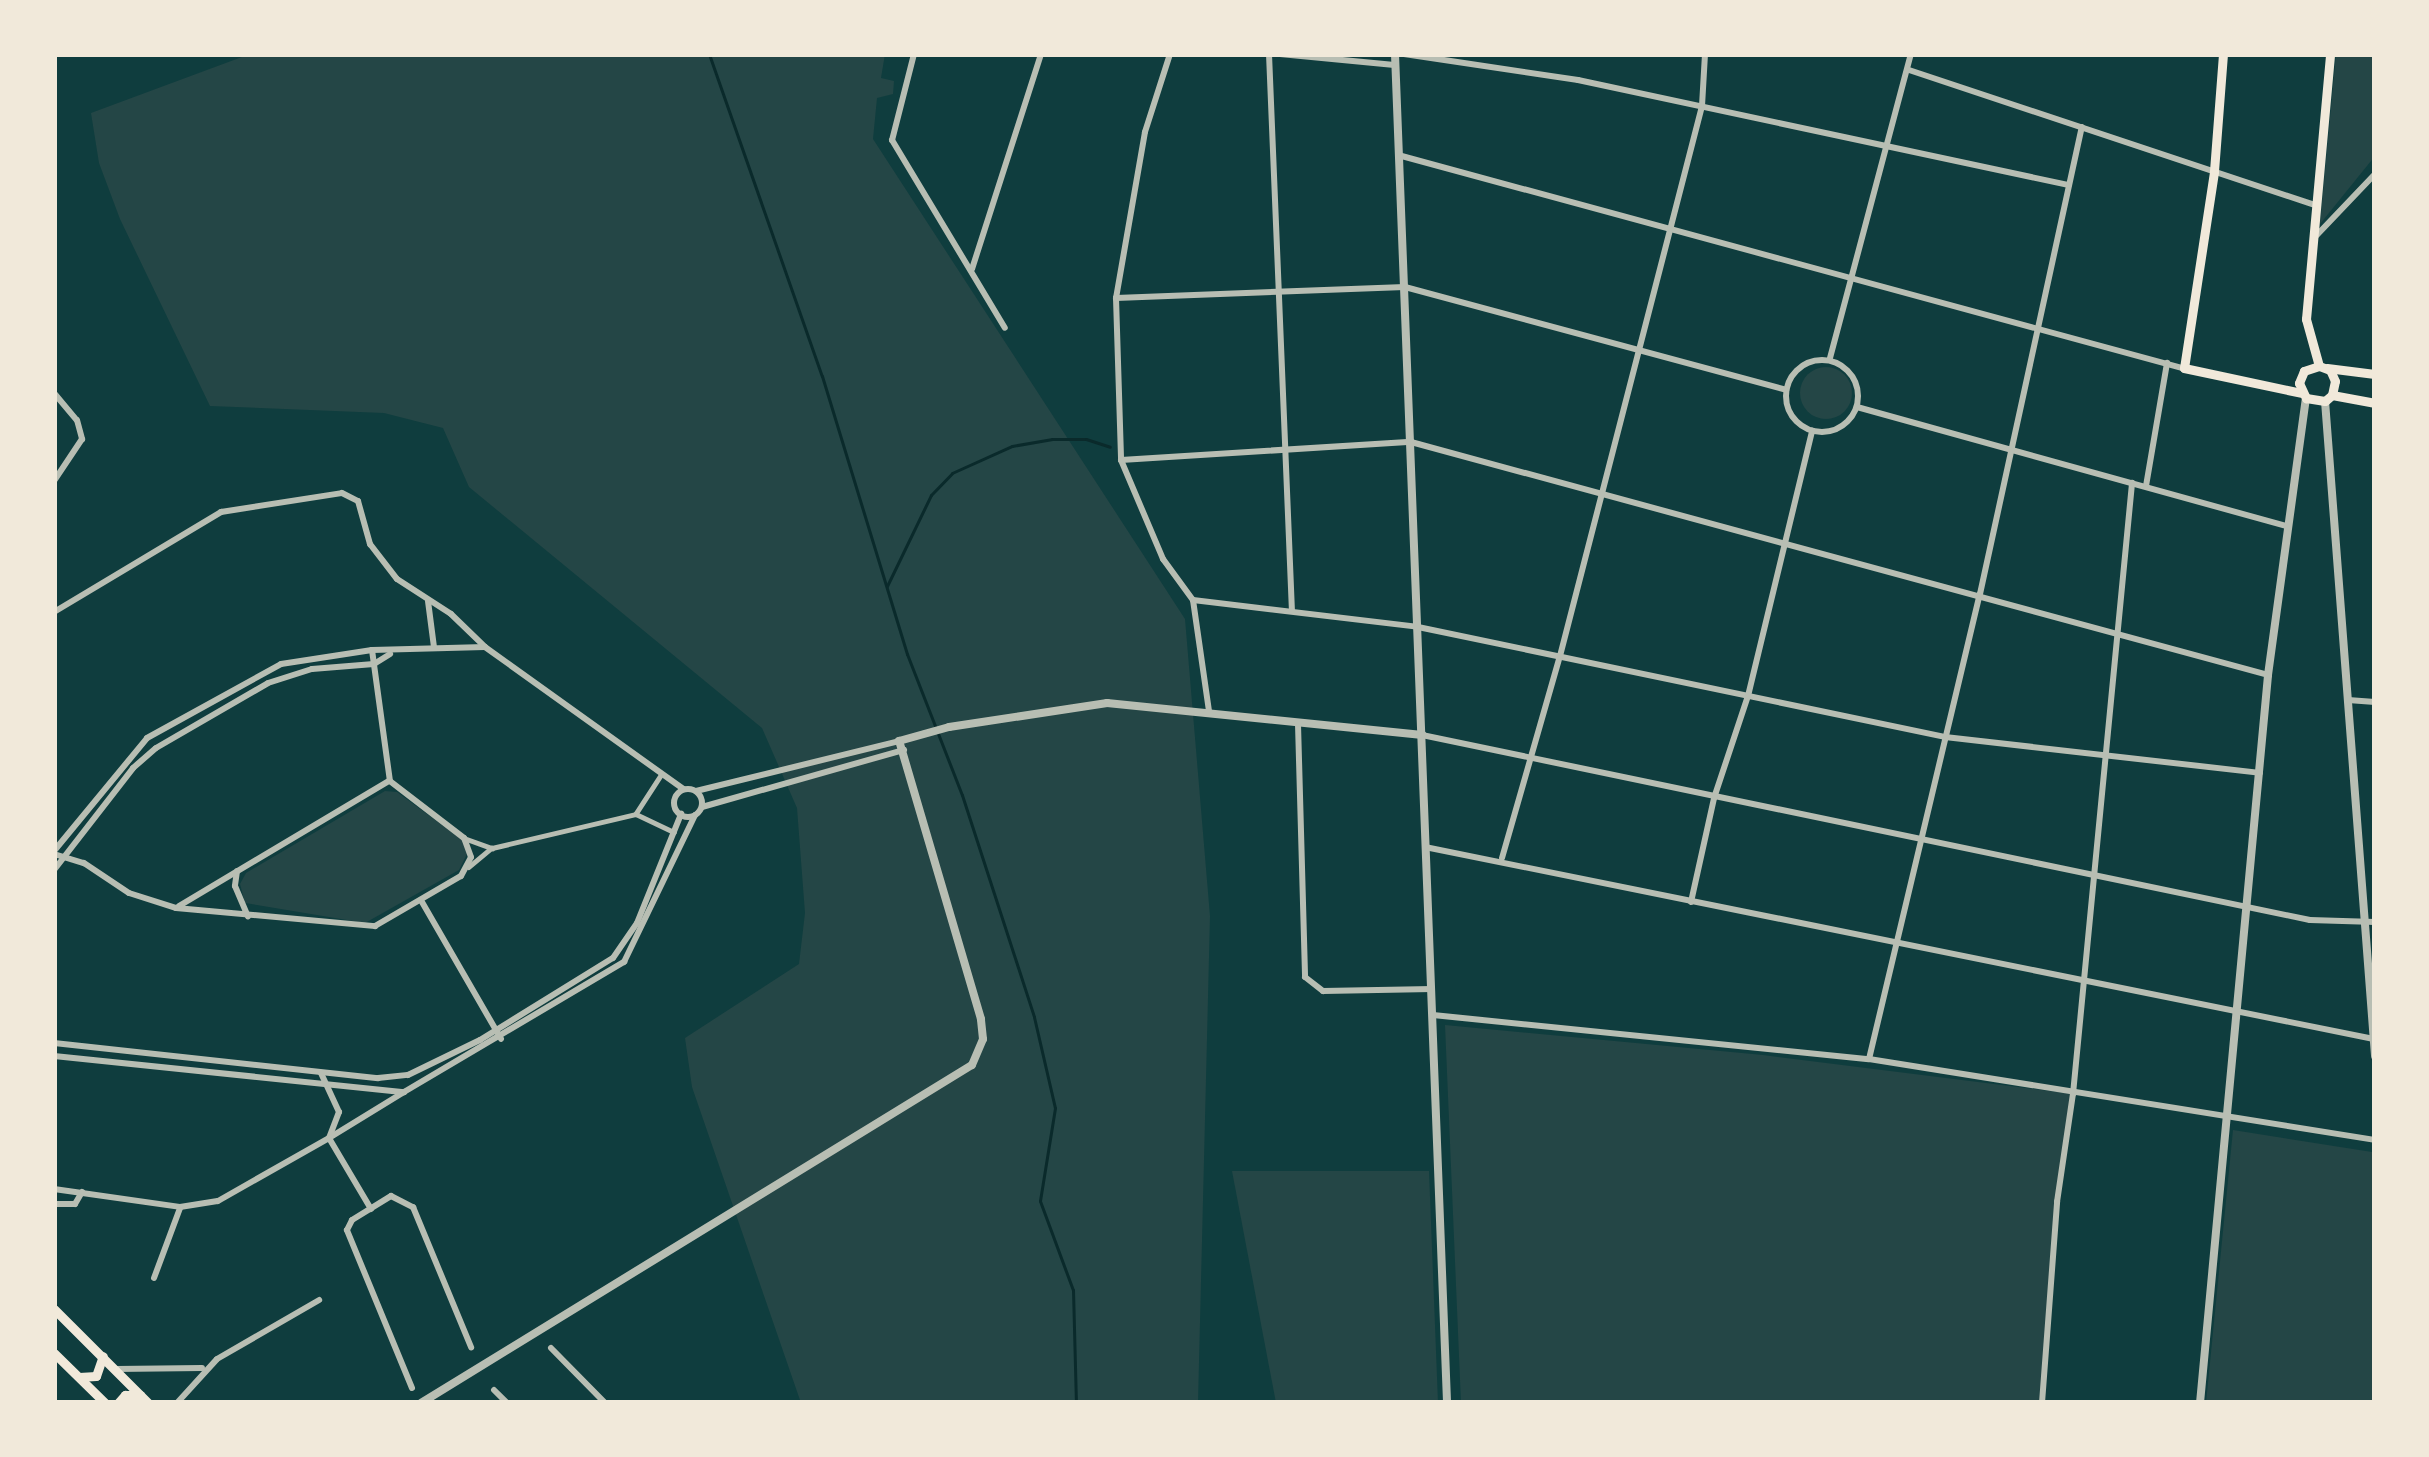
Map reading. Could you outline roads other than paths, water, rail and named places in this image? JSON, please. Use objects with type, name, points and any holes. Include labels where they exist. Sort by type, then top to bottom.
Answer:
[{"type":"main road","points":[[2223,54],[2214,172],[2184,368],[2304,396],[2375,403]]},
{"type":"main road","points":[[2328,398],[2336,381],[2322,367],[2306,319],[2330,54]]},
{"type":"main road","points":[[2304,396],[2301,376],[2322,367],[2375,374]]},
{"type":"main road","points":[[54,1309],[144,1399]]},
{"type":"main road","points":[[54,1353],[105,1403]]},
{"type":"main road","points":[[79,1377],[96,1376],[103,1356]]},
{"type":"main road","points":[[118,1403],[124,1395],[144,1399]]},
{"type":"street","points":[[914,54],[892,140],[1005,328]]},
{"type":"street","points":[[972,269],[1041,54]]},
{"type":"street","points":[[1170,54],[1145,132],[1116,298],[1121,460],[1163,559],[1193,600],[1209,711]]},
{"type":"street","points":[[1269,54],[1292,611]]},
{"type":"street","points":[[1280,54],[1394,65]]},
{"type":"street","points":[[1447,1403],[1394,65],[1399,54],[1578,80],[2068,185]]},
{"type":"street","points":[[1502,859],[1533,758],[1636,346],[1702,106],[1706,54]]},
{"type":"street","points":[[1830,358],[1891,146],[1912,54]]},
{"type":"street","points":[[1910,70],[2316,206]]},
{"type":"street","points":[[1869,1059],[1980,594],[2082,127]]},
{"type":"street","points":[[1398,154],[2184,368]]},
{"type":"street","points":[[2312,240],[2375,174]]},
{"type":"street","points":[[1116,298],[1405,287],[1786,390]]},
{"type":"street","points":[[1830,358],[1851,375],[1857,407],[1844,425],[1812,431],[1791,415],[1786,390],[1804,364],[1830,358]]},
{"type":"street","points":[[2146,486],[2167,363]]},
{"type":"street","points":[[54,393],[82,429],[79,449],[54,481]]},
{"type":"street","points":[[2200,1403],[2268,675],[2304,396]]},
{"type":"street","points":[[2328,398],[2348,700],[2370,923],[2375,1055]]},
{"type":"street","points":[[1857,407],[2288,526]]},
{"type":"street","points":[[1691,902],[1714,798],[1748,696],[1812,431]]},
{"type":"street","points":[[1121,460],[1411,442],[2268,675]]},
{"type":"street","points":[[2042,1403],[2057,1202],[2073,1094],[2132,483]]},
{"type":"street","points":[[54,612],[221,512],[342,493],[362,510],[380,560],[469,629],[485,647],[683,789],[696,791],[904,744]]},
{"type":"street","points":[[1193,600],[1418,627],[1945,737],[2262,773]]},
{"type":"street","points":[[428,601],[434,647]]},
{"type":"street","points":[[485,647],[372,650],[281,664],[147,737],[54,853],[84,863],[129,892],[176,908],[356,928],[375,926],[421,901],[492,848],[636,814],[674,832]]},
{"type":"street","points":[[372,650],[390,781],[464,838],[492,848]]},
{"type":"street","points":[[54,870],[133,768],[155,748],[268,682],[312,669],[374,664],[393,652]]},
{"type":"street","points":[[2348,700],[2375,702]]},
{"type":"street","points":[[54,1190],[181,1208],[218,1201],[501,1039],[624,962],[702,807],[950,727],[1067,705],[1209,711],[1422,735],[2092,877],[2310,920],[2370,923]]},
{"type":"street","points":[[1298,720],[1304,970],[1316,989],[1432,989]]},
{"type":"street","points":[[421,1403],[973,1065],[983,1039],[981,1019],[904,744]]},
{"type":"street","points":[[636,814],[662,774]]},
{"type":"street","points":[[176,908],[390,781]]},
{"type":"street","points":[[681,814],[674,802],[683,789]]},
{"type":"street","points":[[696,791],[702,807]]},
{"type":"street","points":[[681,814],[695,815]]},
{"type":"street","points":[[54,1043],[399,1078],[496,1030],[613,958],[637,923],[681,814]]},
{"type":"street","points":[[464,838],[470,867]]},
{"type":"street","points":[[1425,847],[2374,1039]]},
{"type":"street","points":[[237,871],[235,886],[248,916]]},
{"type":"street","points":[[421,901],[501,1039]]},
{"type":"street","points":[[1432,1015],[1869,1059],[2375,1140]]},
{"type":"street","points":[[54,1056],[404,1092]]},
{"type":"street","points":[[321,1072],[339,1119],[329,1138]]},
{"type":"street","points":[[329,1138],[371,1209]]},
{"type":"street","points":[[54,1204],[75,1204],[82,1192]]},
{"type":"street","points":[[412,1388],[347,1230],[391,1196],[413,1207],[471,1347]]},
{"type":"street","points":[[154,1277],[181,1208]]},
{"type":"street","points":[[177,1403],[205,1368],[319,1300]]},
{"type":"street","points":[[551,1348],[605,1403]]},
{"type":"street","points":[[116,1369],[205,1368]]},
{"type":"street","points":[[494,1390],[507,1403]]},
{"type":"waterway","points":[[709,54],[822,376],[907,654],[962,795],[1034,1017],[1055,1108],[1040,1201],[1073,1290],[1076,1403]]},
{"type":"waterway","points":[[887,586],[931,495],[952,473],[1012,446],[1052,439],[1086,439],[1110,447]]}]
